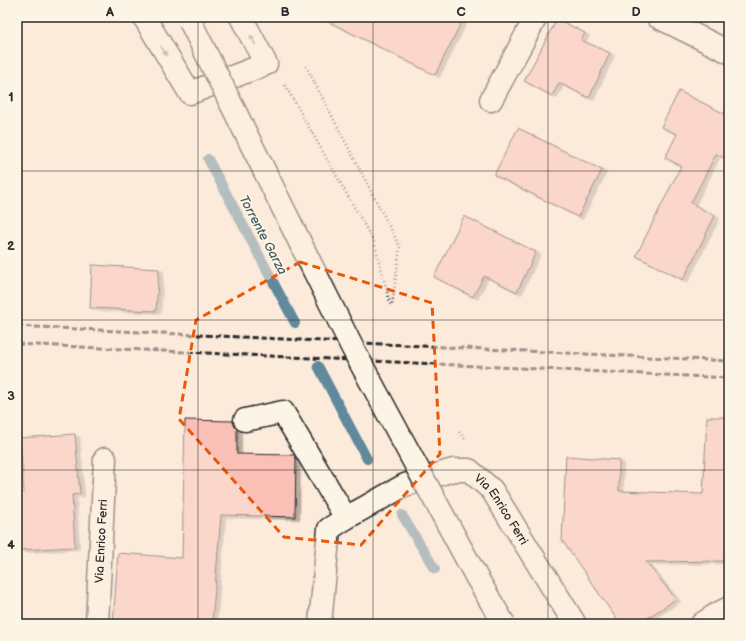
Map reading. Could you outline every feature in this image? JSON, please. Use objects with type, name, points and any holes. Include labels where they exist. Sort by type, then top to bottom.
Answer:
[{"type":"street","points":[[144,17],[190,93],[266,64],[241,17]]},
{"type":"street","points":[[491,100],[536,17]]},
{"type":"street","points":[[658,17],[729,52]]},
{"type":"street","points":[[190,22],[353,350],[477,578],[504,624]]},
{"type":"street","points":[[245,420],[283,412],[346,518]]},
{"type":"street","name":"Via Enrico Ferri","points":[[97,624],[105,459]]},
{"type":"street","name":"Via Enrico Ferri","points":[[320,624],[329,529],[405,485],[453,470],[469,470],[492,490],[574,624]]},
{"type":"street","points":[[702,624],[729,608]]},
{"type":"path","points":[[284,82],[374,242],[391,307],[400,247],[306,66]]},
{"type":"highlighted area","points":[[300,262],[432,303],[440,454],[361,545],[284,537],[179,419],[196,320]]},
{"type":"building","points":[[319,17],[464,17],[435,75]]},
{"type":"building","points":[[557,19],[585,33],[581,40],[610,53],[589,98],[559,83],[552,96],[524,81]]},
{"type":"building","points":[[679,91],[729,116],[729,160],[716,154],[691,203],[715,216],[683,280],[636,256],[681,166],[665,158],[677,134],[661,127]]},
{"type":"building","points":[[518,128],[602,170],[578,217],[494,175]]},
{"type":"building","points":[[464,216],[536,252],[517,292],[484,276],[473,297],[434,277]]},
{"type":"building","points":[[92,265],[159,269],[156,311],[90,308]]},
{"type":"building","points":[[707,417],[729,417],[729,561],[646,562],[676,599],[639,624],[620,624],[562,540],[566,456],[619,460],[619,491],[703,494]]},
{"type":"building","points":[[185,420],[233,421],[237,429],[237,454],[294,455],[296,458],[295,517],[221,515],[212,624],[113,624],[118,553],[182,558]]},
{"type":"building","points":[[75,434],[80,494],[72,495],[75,547],[19,550],[17,492],[24,492],[20,438]]},
{"type":"waterway","name":"Torrente Garza","points":[[208,159],[295,323]]},
{"type":"waterway","name":"Torrente Garza","points":[[318,366],[367,459]]},
{"type":"waterway","name":"Torrente Garza","points":[[402,515],[435,569]]},
{"type":"railway","points":[[17,326],[729,361]]},
{"type":"railway","points":[[17,344],[729,378]]}]
